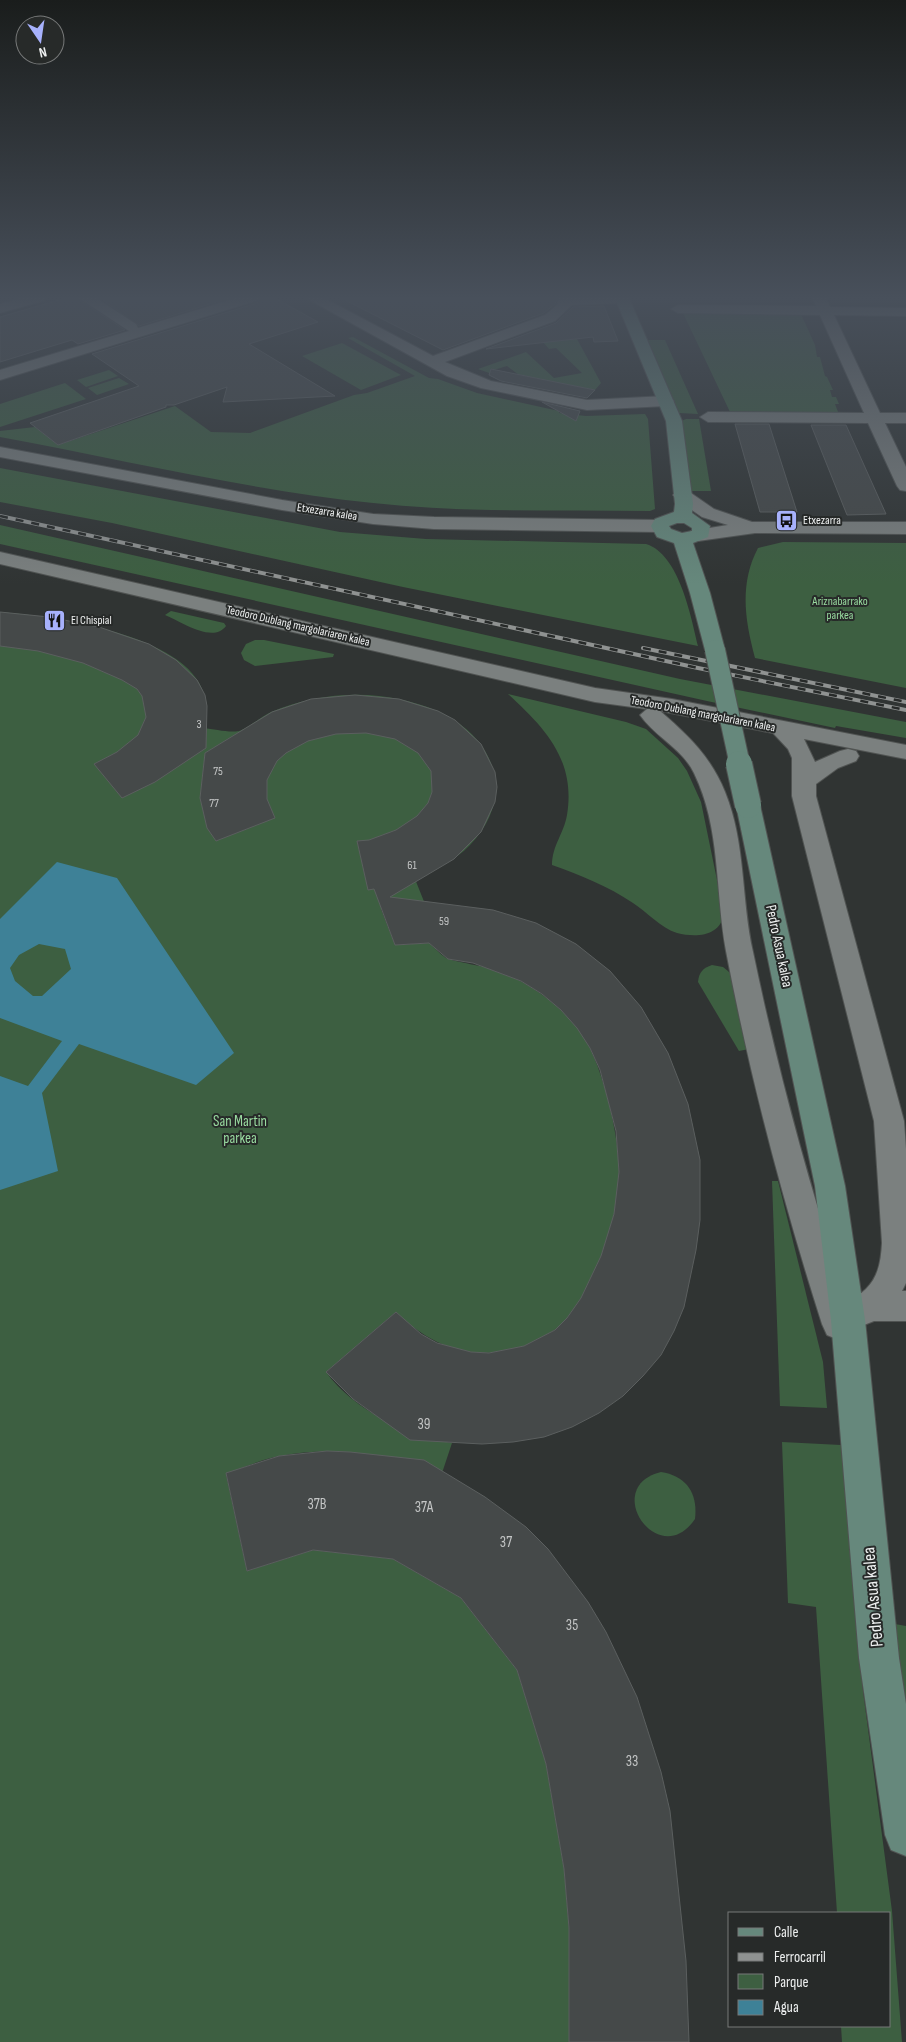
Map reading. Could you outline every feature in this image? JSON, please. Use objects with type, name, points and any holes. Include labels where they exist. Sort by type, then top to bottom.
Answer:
[{"type":"main road","name":"Pedro Asua kalea","points":[[663,393],[674,421],[682,495],[700,593],[715,650],[830,1186],[860,1313],[851,1357],[879,1658],[906,1835]]},
{"type":"main road","points":[[660,526],[664,533],[669,536],[689,528]]},
{"type":"street","points":[[528,393],[573,403],[600,405],[666,401]]},
{"type":"street","points":[[863,393],[906,486]]},
{"type":"street","points":[[708,417],[906,418]]},
{"type":"street","name":"Etxezarra kalea","points":[[0,452],[282,505],[373,519],[434,523],[660,526]]},
{"type":"street","points":[[682,495],[708,513],[748,525]]},
{"type":"street","points":[[689,528],[748,525],[906,528]]},
{"type":"street","name":"Teodoro Dublang margolariaren kalea","points":[[0,558],[595,695],[672,706],[790,736]]},
{"type":"street","name":"Teodoro Dublang margolariaren kalea","points":[[595,695],[651,715],[790,736]]},
{"type":"street","name":"Pedro Asua kalea","points":[[651,715],[680,740],[705,772],[724,823],[739,948],[782,1135],[822,1274],[851,1357]]},
{"type":"street","points":[[790,736],[906,752]]},
{"type":"street","points":[[790,736],[848,756],[906,768]]},
{"type":"street","points":[[790,736],[805,765],[804,796],[888,1121],[906,1164]]},
{"type":"street","points":[[805,781],[830,763],[848,756]]},
{"type":"street","points":[[860,1313],[889,1287],[897,1263],[898,1243],[888,1121]]},
{"type":"street","points":[[860,1313],[906,1306]]},
{"type":"green space","points":[[33,393],[79,393],[86,399],[0,427],[0,404]]},
{"type":"green space","points":[[365,393],[478,393],[559,411],[559,413],[586,416],[645,414],[648,419],[655,509],[650,511],[477,510],[373,503],[279,490],[186,474],[0,437],[0,431],[35,427],[58,445],[175,406],[211,432],[250,433],[354,395]]},
{"type":"green space","points":[[671,393],[689,393],[698,414],[679,413]]},
{"type":"green space","points":[[721,393],[831,393],[832,397],[836,397],[839,404],[835,404],[838,412],[730,412]]},
{"type":"green space","points":[[699,419],[711,491],[691,491],[681,421]]},
{"type":"green space","points":[[0,468],[340,532],[426,539],[646,544],[657,550],[667,560],[675,573],[687,603],[698,646],[403,587],[112,523],[0,502]]},
{"type":"green space","points":[[0,525],[680,679],[906,722],[906,738],[836,726],[835,728],[707,701],[0,544]]},
{"type":"green space","name":"Ariznabarrako parkea","points":[[783,542],[906,543],[906,688],[755,658],[747,616],[746,589],[748,575],[758,548]]},
{"type":"green space","points":[[171,611],[224,623],[226,626],[220,631],[213,633],[196,630],[165,615]]},
{"type":"green space","name":"San Martin parkea","points":[[0,612],[51,618],[115,632],[146,643],[172,656],[192,673],[204,694],[206,707],[204,728],[239,731],[271,712],[297,703],[324,697],[379,696],[418,704],[454,720],[470,733],[482,747],[491,762],[495,779],[495,796],[491,813],[483,829],[458,856],[415,879],[425,904],[381,909],[395,945],[429,943],[446,958],[493,969],[520,981],[560,1009],[577,1027],[587,1042],[606,1092],[618,1150],[618,1188],[611,1228],[605,1248],[588,1287],[567,1318],[544,1337],[526,1345],[497,1352],[483,1353],[455,1349],[430,1338],[406,1322],[396,1312],[326,1372],[351,1398],[382,1419],[417,1434],[452,1443],[442,1473],[382,1457],[342,1452],[322,1452],[273,1457],[226,1474],[247,1571],[313,1550],[393,1559],[461,1598],[517,1670],[546,1764],[564,1869],[569,1928],[569,2042],[0,2042]]},
{"type":"green space","points":[[255,640],[264,640],[334,654],[333,657],[255,666],[244,660],[241,653],[246,644]]},
{"type":"green space","points":[[508,694],[626,722],[646,729],[678,758],[687,771],[701,802],[724,914],[718,927],[713,931],[700,935],[685,935],[671,931],[614,891],[552,865],[554,852],[567,815],[569,795],[567,778],[555,747],[534,720]]},
{"type":"green space","points":[[712,965],[723,967],[734,976],[749,1049],[739,1051],[698,982],[702,971]]},
{"type":"green space","points":[[772,1181],[778,1181],[823,1362],[827,1408],[780,1406]]},
{"type":"green space","points":[[782,1442],[841,1445],[863,1691],[892,1911],[902,2042],[842,2042],[841,2027],[891,2027],[891,1912],[837,1912],[816,1607],[788,1603]]},
{"type":"green space","points":[[661,1472],[670,1474],[684,1482],[695,1502],[695,1519],[681,1533],[666,1536],[652,1531],[642,1521],[635,1507],[636,1493],[643,1480]]},
{"type":"green space","points":[[895,1624],[906,1626],[906,1709]]},
{"type":"water","points":[[57,862],[117,878],[234,1053],[196,1085],[79,1044],[42,1093],[58,1171],[0,1190],[0,1076],[28,1086],[62,1041],[0,1018],[0,919]],"holes":[[[39,944],[65,949],[71,969],[42,996],[33,996],[15,981],[10,968],[19,955]]]},
{"type":"building","points":[[118,393],[208,393],[174,405],[166,405],[166,407],[58,445],[30,423]]},
{"type":"building","points":[[225,393],[331,393],[335,396],[223,402]]},
{"type":"building","points":[[563,393],[592,393],[587,398]]},
{"type":"building","points":[[542,402],[580,411],[576,421]]},
{"type":"building","points":[[735,424],[769,424],[797,512],[760,512]]},
{"type":"building","points":[[811,425],[846,425],[886,514],[847,515]]},
{"type":"building","points":[[0,612],[49,617],[99,627],[149,644],[176,660],[197,680],[205,695],[207,706],[206,748],[155,782],[122,798],[94,764],[117,752],[138,735],[146,717],[142,696],[137,689],[122,680],[83,663],[38,651],[0,646]]},
{"type":"building","points":[[355,695],[399,699],[438,711],[455,720],[481,744],[495,772],[497,787],[495,802],[481,832],[454,859],[390,897],[493,910],[536,923],[576,944],[610,971],[641,1007],[668,1053],[688,1104],[700,1160],[700,1220],[684,1307],[674,1331],[661,1355],[623,1396],[599,1413],[572,1427],[544,1437],[482,1444],[410,1440],[353,1399],[326,1372],[396,1312],[421,1334],[437,1343],[471,1352],[489,1353],[524,1346],[555,1330],[567,1318],[581,1298],[601,1256],[614,1214],[619,1172],[616,1131],[600,1070],[590,1048],[577,1028],[561,1010],[542,994],[521,981],[473,963],[448,959],[429,943],[395,945],[374,889],[368,890],[357,841],[369,840],[396,830],[417,816],[428,803],[432,792],[431,771],[418,753],[395,739],[366,733],[336,734],[308,741],[286,753],[277,761],[267,780],[267,799],[275,818],[216,841],[207,828],[200,798],[205,753],[272,712],[311,699]]},
{"type":"building","points":[[327,1451],[424,1460],[485,1497],[526,1527],[548,1549],[588,1602],[606,1632],[637,1697],[661,1772],[670,1811],[686,1961],[689,2042],[569,2042],[569,1928],[564,1869],[546,1764],[517,1670],[461,1598],[393,1559],[313,1550],[247,1571],[226,1473],[279,1456]]},
{"type":"railway","points":[[0,516],[698,668],[906,710]]},
{"type":"railway","points":[[643,648],[906,702]]},
{"type":"place","name":"Etxezarra","points":[[787,520]]},
{"type":"place","name":"El Chispial","points":[[55,620]]}]
